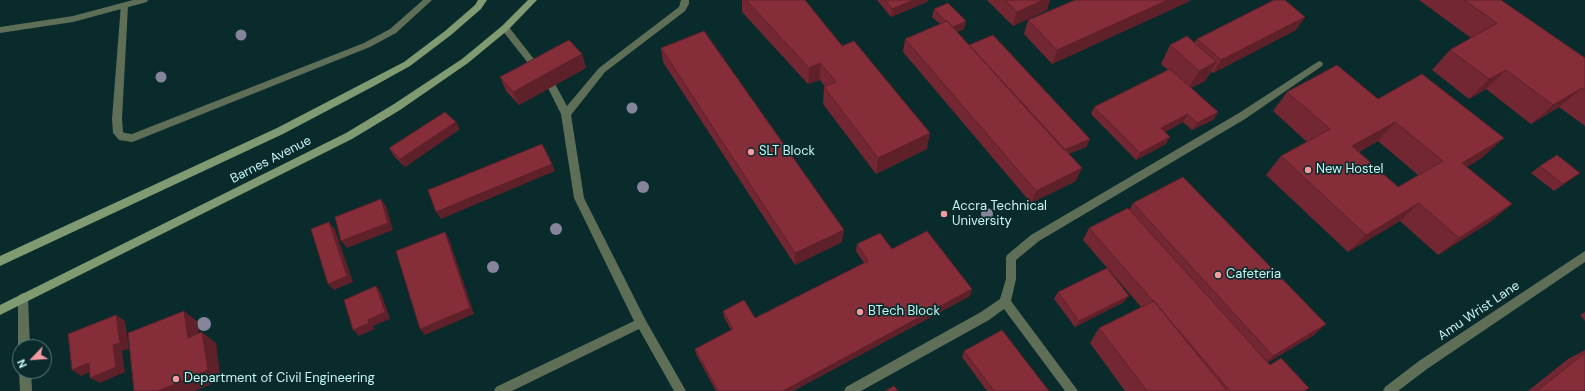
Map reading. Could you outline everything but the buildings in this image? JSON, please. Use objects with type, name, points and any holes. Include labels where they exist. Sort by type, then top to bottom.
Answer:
[{"type":"main road","name":"Barnes Avenue","points":[[0,261],[280,131],[371,84],[407,64],[448,33],[478,7],[483,0]]},
{"type":"main road","name":"Barnes Avenue","points":[[0,310],[348,136],[397,107],[466,61],[505,28],[533,0]]},
{"type":"street","points":[[0,30],[73,19],[144,0]]},
{"type":"street","points":[[124,6],[117,119],[118,133],[122,137],[132,138],[367,45],[392,31],[428,0]]},
{"type":"street","points":[[566,114],[602,70],[682,9],[685,4],[685,0]]},
{"type":"street","points":[[505,28],[540,72]]},
{"type":"street","points":[[850,391],[985,316],[1005,302],[1011,279],[1012,258],[1035,238],[1242,116],[1318,64]]},
{"type":"street","points":[[552,86],[566,114],[579,198],[641,322],[680,391]]},
{"type":"street","name":"Amu Wrist Lane","points":[[1389,391],[1423,365],[1585,256]]},
{"type":"street","points":[[23,298],[24,339]]},
{"type":"street","points":[[1005,302],[1072,391]]},
{"type":"street","points":[[500,391],[641,322]]},
{"type":"street","points":[[25,379],[26,391]]},
{"type":"place","name":"SLT Block","points":[[751,152]]},
{"type":"place","name":"New Hostel","points":[[1308,170]]},
{"type":"place","name":"Accra Technical University","points":[[944,214]]},
{"type":"place","name":"Cafeteria","points":[[1218,275]]},
{"type":"place","name":"BTech Block","points":[[860,312]]},
{"type":"place","name":"Department of Civil Engineering","points":[[176,379]]}]
